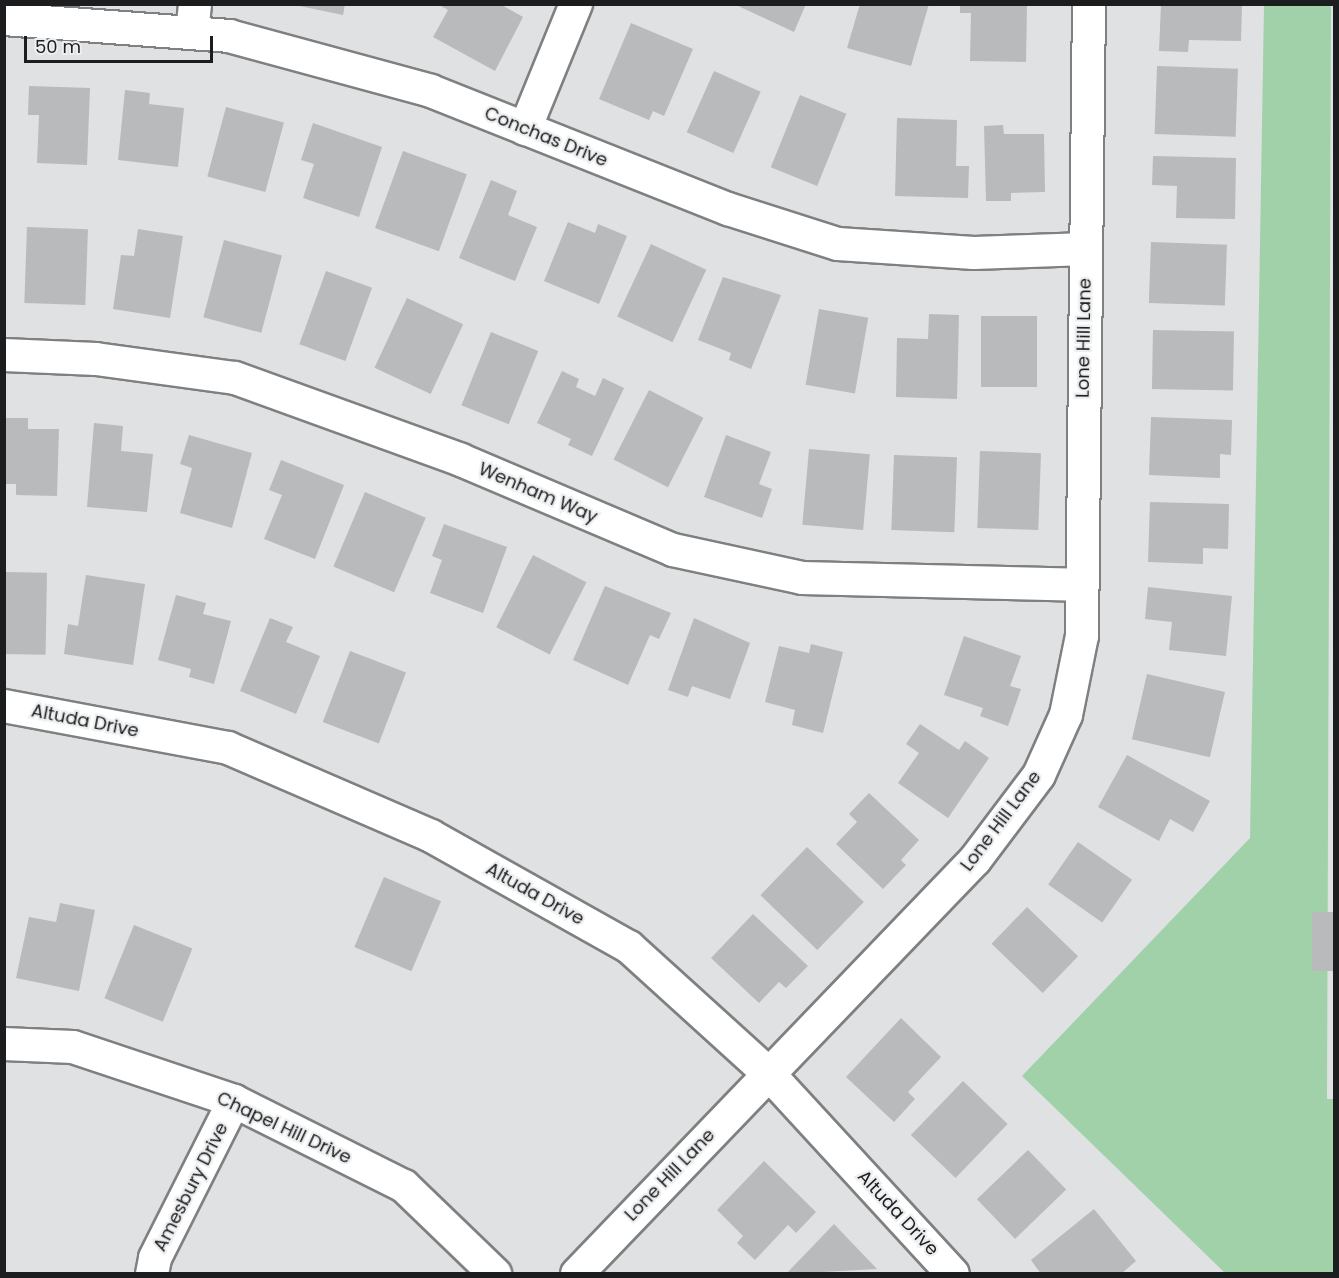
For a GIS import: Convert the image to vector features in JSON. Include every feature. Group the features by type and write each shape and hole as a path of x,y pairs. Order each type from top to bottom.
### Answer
{"street":[{"path":"525,129 576,4"},
{"name":"Lone Hill Lane","path":"577,1274 768,1072 975,860 1039,775 1068,704 1082,636 1079,585 1089,4"},
{"name":"Conchas Drive","path":"4,19 194,19 229,36 431,91 728,209 838,244 974,253 1086,249"},
{"name":"Wenham Way","path":"4,355 96,359 235,378 461,460 673,550 802,579 1079,585"},
{"name":"Altuda Drive","path":"4,706 228,748 431,836 629,947 768,1072 953,1274"},
{"name":"Chapel Hill Drive","path":"4,1044 73,1047 234,1101 404,1186 495,1274"},
{"name":"Amesbury Drive","path":"153,1274 155,1258 234,1101"}],"green space":[{"path":"1264,5 1331,5 1327,1099 1334,1099 1334,1273 1225,1273 1022,1076 1250,838"}],"building":[{"path":"290,4 345,4 343,15"},
{"path":"438,4 500,4 523,17 495,71 433,37 448,10"},
{"path":"734,4 806,4 794,32"},
{"path":"860,4 929,4 911,66 847,48"},
{"path":"960,4 1027,4 1026,62 970,61 971,13 960,13"},
{"path":"1161,5 1242,5 1241,41 1189,40 1188,52 1159,51"},
{"path":"631,23 693,49 664,116 653,111 649,120 599,99"},
{"path":"1157,66 1238,69 1236,137 1155,134"},
{"path":"714,71 761,92 733,153 687,132"},
{"path":"29,86 90,88 87,165 37,163 39,115 28,115"},
{"path":"125,90 150,93 149,104 184,108 178,167 118,160"},
{"path":"800,95 846,114 817,186 771,167"},
{"path":"226,107 284,123 265,192 207,177"},
{"path":"897,118 957,120 956,166 969,166 968,198 895,196"},
{"path":"313,123 382,147 359,217 303,198 314,164 301,160"},
{"path":"1003,125 1004,134 1044,134 1045,192 1011,193 1011,201 986,201 984,126"},
{"path":"403,151 467,174 439,251 375,228"},
{"path":"1153,156 1236,158 1235,219 1176,218 1177,186 1152,185"},
{"path":"491,180 517,191 508,215 537,227 515,281 459,258"},
{"path":"568,222 595,233 598,224 627,236 599,304 544,281"},
{"path":"27,227 88,229 85,305 24,303"},
{"path":"138,229 183,236 170,318 113,309 121,255 134,256"},
{"path":"224,240 282,256 261,333 203,317"},
{"path":"1151,242 1227,245 1225,306 1149,303"},
{"path":"651,244 706,270 672,342 617,317"},
{"path":"326,271 372,288 345,361 299,344"},
{"path":"723,277 781,295 751,369 729,360 731,353 698,340"},
{"path":"407,298 463,324 431,394 374,368"},
{"path":"819,309 868,318 855,394 806,385"},
{"path":"929,314 959,315 957,399 896,397 897,338 928,339"},
{"path":"981,316 1037,316 1037,387 981,387"},
{"path":"1153,330 1234,331 1233,390 1152,389"},
{"path":"491,332 538,351 509,424 461,405"},
{"path":"562,371 579,379 576,387 595,396 603,378 624,388 592,456 568,445 571,439 537,423"},
{"path":"649,390 703,418 668,487 614,459"},
{"path":"1151,417 1232,420 1231,455 1220,454 1220,478 1149,475"},
{"path":"4,418 28,418 28,429 59,429 57,496 16,495 16,484 4,484"},
{"path":"94,423 123,426 121,451 153,454 147,512 87,507"},
{"path":"189,435 252,453 232,528 180,513 192,468 180,464"},
{"path":"726,435 771,452 759,484 772,489 762,518 704,497"},
{"path":"809,449 870,454 863,530 802,525"},
{"path":"980,451 1041,453 1038,530 977,528"},
{"path":"894,455 957,457 954,532 891,530"},
{"path":"281,460 344,485 315,559 264,539 282,495 269,490"},
{"path":"365,492 426,518 394,592 333,567"},
{"path":"1150,502 1229,504 1228,549 1203,548 1203,564 1148,562"},
{"path":"444,524 507,547 483,613 430,593 442,560 432,556"},
{"path":"533,555 586,582 550,654 496,627"},
{"path":"4,572 47,573 46,655 4,654"},
{"path":"86,575 145,584 133,665 64,654 68,624 78,626"},
{"path":"605,586 671,613 659,639 650,635 628,685 573,660"},
{"path":"1148,587 1232,596 1226,656 1169,650 1172,622 1145,619"},
{"path":"176,595 206,603 203,614 231,621 214,684 189,677 191,669 158,660"},
{"path":"270,618 293,627 286,642 320,656 296,714 240,691"},
{"path":"694,618 750,643 730,699 692,686 688,697 668,690"},
{"path":"964,636 1021,656 1010,686 1021,689 1008,726 980,716 983,708 944,695"},
{"path":"811,644 843,652 823,733 792,725 795,710 765,702 779,646 809,653"},
{"path":"350,651 406,673 379,743 323,722"},
{"path":"1147,674 1225,692 1210,757 1132,739"},
{"path":"920,724 959,750 965,741 989,758 948,818 898,783 919,753 906,744"},
{"path":"1127,755 1210,801 1193,832 1170,819 1159,841 1098,807"},
{"path":"869,793 919,840 901,860 906,865 883,889 836,844 857,822 849,814"},
{"path":"1078,842 1132,880 1102,922 1048,885"},
{"path":"807,847 864,902 817,950 760,895"},
{"path":"384,877 441,901 411,971 354,947"},
{"path":"60,903 95,910 79,991 16,978 29,917 56,922"},
{"path":"1027,907 1078,956 1043,993 992,944"},
{"path":"1312,912 1334,912 1334,971 1312,971"},
{"path":"753,914 808,966 786,988 779,982 759,1003 711,958"},
{"path":"134,925 192,949 163,1022 104,998"},
{"path":"901,1018 941,1057 908,1092 915,1099 894,1122 846,1077"},
{"path":"963,1081 1008,1124 955,1178 911,1135"},
{"path":"1028,1150 1066,1190 1015,1239 977,1199"},
{"path":"764,1161 816,1212 796,1233 788,1225 755,1260 737,1243 743,1236 717,1210"},
{"path":"1094,1209 1136,1261 1121,1274 1041,1274 1031,1260"},
{"path":"834,1224 877,1269 786,1274"}]}
